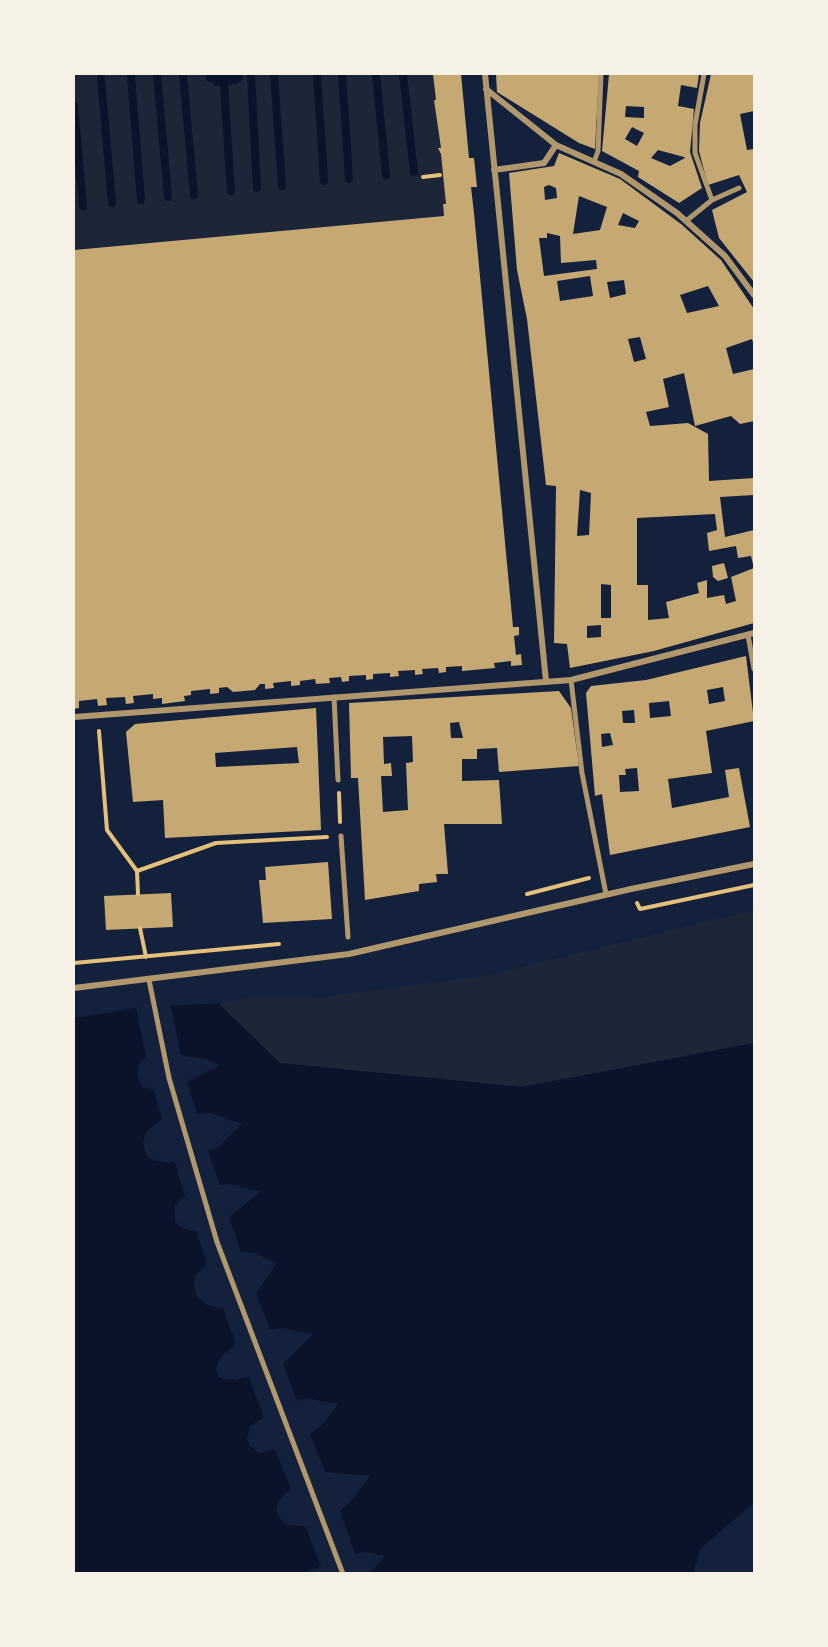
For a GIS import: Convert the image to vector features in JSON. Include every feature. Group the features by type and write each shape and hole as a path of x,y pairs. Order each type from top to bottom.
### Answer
{"street":[{"path":"485,74 546,681"},
{"path":"594,162 598,151 601,74"},
{"path":"704,74 695,125 695,153 712,200"},
{"path":"486,89 556,145 621,174 686,221 725,255 754,295"},
{"path":"494,170 544,164 556,145"},
{"path":"686,221 712,200 739,188"},
{"path":"74,717 571,680 751,634 754,669"},
{"path":"571,680 582,773 606,894"},
{"path":"334,697 338,780"},
{"path":"341,836 348,937"},
{"path":"74,988 359,952 606,894 754,864"},
{"path":"149,980 169,1078 217,1242 343,1574"}],"path":[{"path":"423,177 440,175"},
{"path":"98,716 107,830 137,871 138,894"},
{"path":"137,871 216,843 341,836 338,780"},
{"path":"140,928 149,980"}],"shaded area":[{"path":"74,74 433,74 436,100 434,100 441,148 438,148 441,154 446,204 443,204 444,216 74,250"},
{"path":"206,74 243,74 243,79 237,84 214,86 214,83 206,81"},
{"path":"754,910 754,1043 522,1087 280,1063 218,1003 250,998 313,998 485,976"},
{"path":"218,1003 280,1063 522,1087 754,1043 754,1503 701,1548 693,1573 370,1573 385,1556 365,1552 308,1571 309,1573 74,1574 74,1018 136,1008","holes":["181,1055 219,1066 186,1082 147,1089 137,1076 139,1065 146,1058","209,1113 242,1124 208,1151 168,1163 153,1160 146,1155 144,1137 156,1123","231,1184 260,1192 229,1217 191,1231 177,1224 174,1210 180,1200","241,1252 254,1253 276,1263 256,1293 216,1308 197,1297 194,1282 201,1269","284,1328 312,1335 283,1364 236,1380 219,1377 216,1369 218,1363 236,1344 270,1329","306,1398 337,1404 318,1429 262,1453 249,1445 250,1427","325,1472 369,1476 340,1511 297,1526 280,1519 279,1500"]}],"pier":[{"path":"170,1003 181,1055 204,1059 220,1065 187,1081 197,1114 209,1113 242,1124 219,1146 208,1151 220,1185 231,1184 260,1192 229,1217 241,1252 254,1253 277,1263 256,1293 270,1329 284,1328 313,1334 283,1364 296,1399 338,1404 325,1422 310,1434 325,1472 370,1476 340,1511 355,1554 365,1552 385,1556 370,1573 367,1573 380,1558 365,1555 309,1573 321,1566 305,1526 288,1525 280,1519 276,1510 279,1500 291,1489 275,1449 261,1453 256,1451 247,1440 250,1427 264,1418 249,1377 224,1380 217,1373 220,1358 236,1344 223,1308 207,1305 197,1297 194,1287 195,1276 207,1264 196,1231 182,1228 175,1221 175,1206 185,1197 175,1162 153,1160 146,1155 143,1143 146,1132 162,1119 154,1090 143,1087 137,1076 139,1065 146,1057 136,1008","holes":["181,1058 213,1066 185,1079 154,1087 142,1082 140,1072 147,1061","208,1116 237,1125 218,1143 174,1159 161,1160 149,1153 147,1138 158,1125","231,1187 254,1193 228,1214 195,1228 183,1226 178,1220 178,1208 183,1202","242,1255 253,1256 273,1264 255,1290 222,1305 201,1299 197,1287 200,1275 209,1267","284,1331 307,1336 282,1361 241,1376 221,1375 220,1364 228,1353 271,1332","306,1401 333,1406 316,1427 261,1449 251,1443 250,1435 258,1424 297,1402","325,1475 365,1478 348,1500 338,1508 304,1523 289,1522 282,1517 281,1502 293,1492"]}],"building":[{"path":"433,74 461,74 469,158 474,158 477,187 471,187 513,627 519,627 519,635 514,636 516,655 521,654 522,665 511,666 511,661 494,663 495,668 462,671 462,666 446,667 446,672 439,673 438,668 422,669 423,674 415,675 415,670 398,671 399,676 390,677 390,673 373,674 373,679 366,680 366,675 349,676 349,681 342,682 341,677 329,678 330,683 316,684 315,679 300,681 300,685 291,686 291,681 273,683 274,688 265,689 265,684 260,684 255,690 233,692 227,687 219,688 219,693 210,694 210,689 191,691 191,695 184,696 185,701 162,704 162,698 153,699 153,694 133,696 134,703 126,704 125,697 106,698 107,705 98,706 97,699 79,701 79,708 74,709 74,250 444,216 443,204 446,204 441,154 438,148 441,148 434,100 436,100"},
{"path":"496,74 599,74 595,149 579,143 497,92"},
{"path":"609,74 699,74 697,88 681,85 678,106 694,109 690,152 702,188 679,203 638,177 639,171 602,151","holes":["626,106 644,107 644,118 625,117","632,127 644,133 637,146 625,139","658,150 685,158 670,166 651,158"]},
{"path":"711,74 754,74 754,111 740,114 747,150 754,149 754,282 719,238 712,210 747,192 739,175 708,185 699,151 700,123"},
{"path":"559,153 620,179 681,224 721,260 754,309 754,345 752,339 726,348 733,374 754,369 754,421 740,424 731,416 695,426 684,373 663,379 669,407 646,412 650,426 688,423 708,434 709,481 754,478 754,495 720,497 725,537 754,530 754,568 754,623 654,651 570,668 567,644 554,643 556,486 546,485 527,319 517,270 509,173 554,166","holes":["549,185 556,188 557,198 545,200 544,187","579,196 607,207 600,230 573,234","623,213 639,221 635,228 618,225","547,233 560,236 561,263 596,260 597,269 544,276 539,238 547,238","590,276 593,296 560,301 557,281","624,280 626,294 610,298 607,282","708,286 719,306 687,313 680,295","640,337 646,359 634,362 628,339","580,490 591,493 589,535 577,536","715,514 717,530 707,533 709,551 736,546 738,558 751,556 754,568 731,577 736,601 726,604 724,595 707,598 707,580 697,583 699,593 666,602 669,618 648,620 648,585 637,585 637,518","601,584 611,585 611,618 601,618","601,625 601,637 587,638 587,626"]},
{"path":"724,563 728,578 718,581 713,577 712,566"},
{"path":"746,656 754,721 706,731 712,773 668,779 672,808 729,797 725,770 739,768 750,827 610,855 602,794 595,796 586,693 591,686 646,680","holes":["723,687 725,701 709,704 707,690","669,701 671,716 650,718 649,703","634,710 635,723 623,723 622,711","610,733 613,745 602,747 601,734","637,768 639,791 620,792 619,775 626,775 625,769"]},
{"path":"559,691 571,708 579,766 499,772 497,748 477,749 477,759 462,759 462,781 499,780 502,824 444,824 448,874 436,874 437,882 419,884 419,891 365,900 358,778 351,778 349,703","holes":["459,722 463,738 451,738 450,723","412,736 413,762 406,763 408,810 383,812 381,776 392,776 391,763 384,764 383,737"]},
{"path":"316,708 321,830 165,838 163,800 133,802 126,732 135,724","holes":["297,747 299,763 216,767 215,753"]},
{"path":"328,862 332,919 263,923 259,880 266,880 265,867"},
{"path":"171,893 173,927 106,930 104,896"}],"waterway":[{"path":"157,74 168,197"},
{"path":"183,74 194,195"},
{"path":"251,74 257,188"},
{"path":"274,74 282,186"},
{"path":"317,74 324,181"},
{"path":"342,74 349,179"},
{"path":"376,74 386,175"},
{"path":"403,74 414,172"},
{"path":"131,76 141,200"},
{"path":"101,79 112,203"},
{"path":"224,87 231,191"},
{"path":"74,106 83,206"}]}
